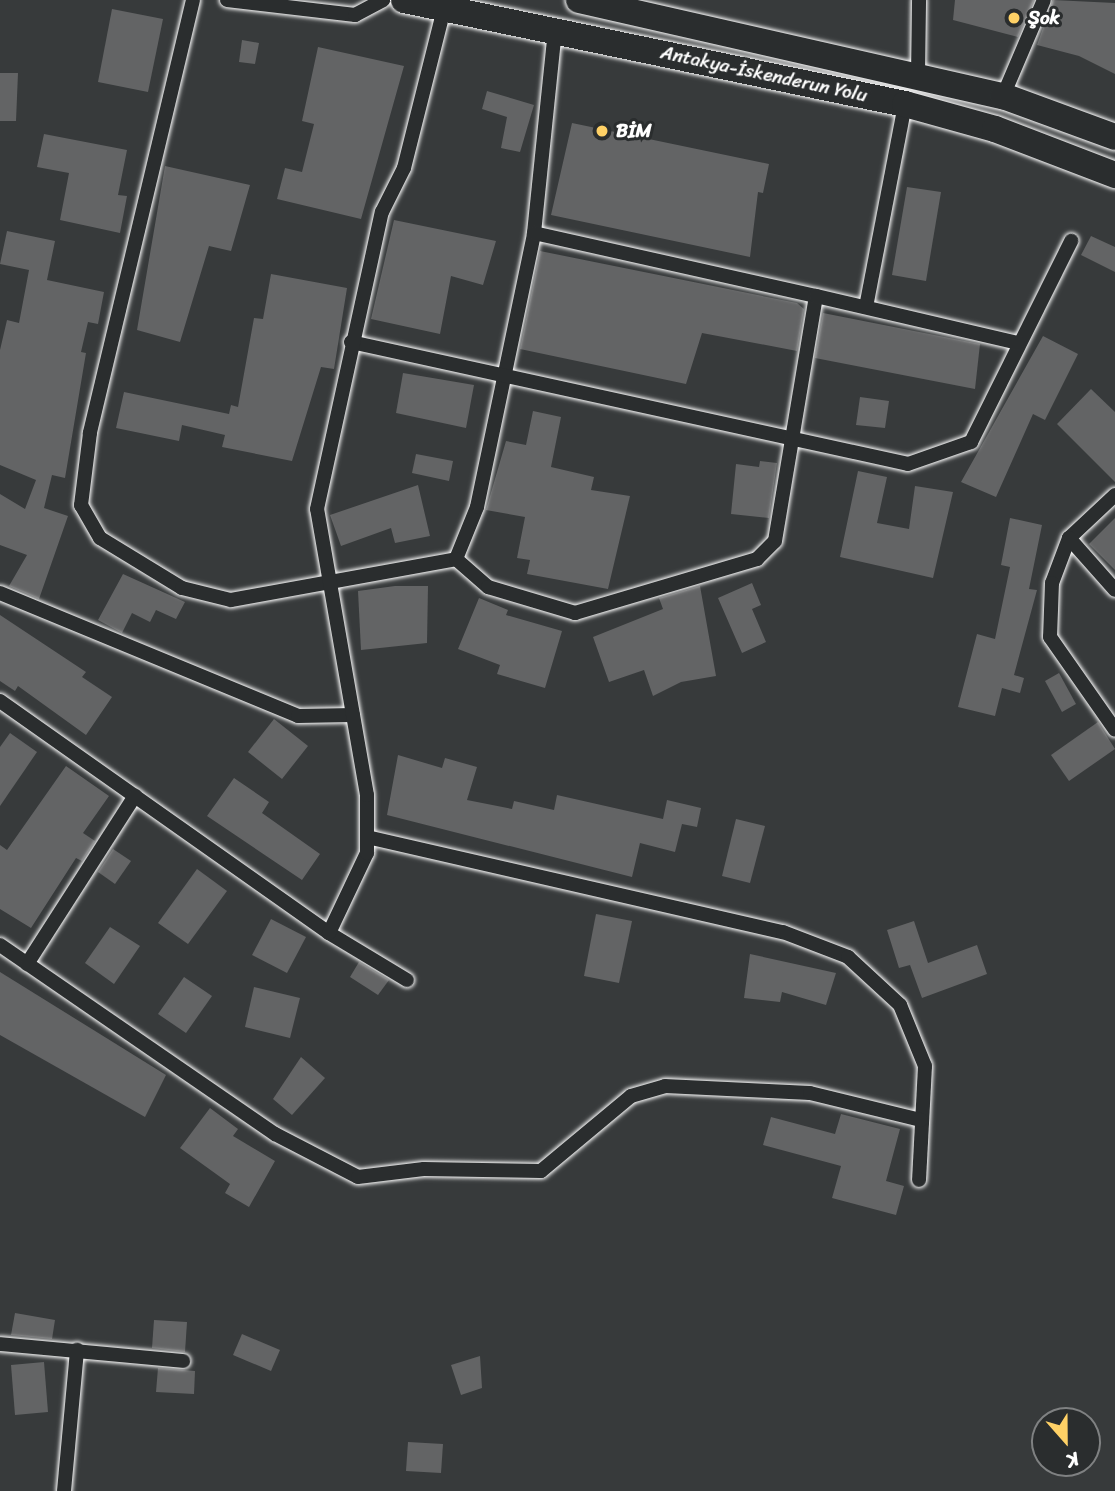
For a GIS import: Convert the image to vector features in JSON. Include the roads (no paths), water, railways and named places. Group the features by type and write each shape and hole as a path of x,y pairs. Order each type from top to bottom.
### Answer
{"highway":[{"name":"Antakya-İskenderun Yolu","path":"404,0 905,104 995,129 1115,176"},
{"name":"Antakya-İskenderun Yolu","path":"579,0 1003,96 1115,137"}],"street":[{"path":"193,0 90,433 81,505 100,538 182,588 231,600 331,584 456,559"},
{"path":"227,0 355,15 383,0"},
{"path":"918,75 919,0"},
{"path":"1003,96 1044,0"},
{"path":"329,933 368,853 354,715 317,509 351,342 382,212 404,168 444,9"},
{"path":"456,559 477,507 534,233 555,30"},
{"path":"866,307 905,104"},
{"path":"534,233 1018,343"},
{"path":"351,342 908,464 955,451 971,442 1070,241"},
{"path":"456,559 488,587 575,613 742,566 775,541 795,439 816,296"},
{"path":"1115,495 1069,538 1052,583 1050,637 1115,730"},
{"path":"1069,538 1115,590"},
{"path":"0,593 298,716 354,715"},
{"path":"0,701 329,933 407,980"},
{"path":"27,964 135,796"},
{"path":"367,837 783,932 848,957 900,1005 925,1066 920,1120 919,1180"},
{"path":"0,945 275,1134 358,1177 424,1169 541,1171 631,1096 665,1086 810,1093 920,1120"},
{"path":"0,1343 183,1361"},
{"path":"64,1491 78,1350"}],"place":[{"name":"Şok","path":"1014,18"},
{"name":"BİM","path":"602,131"}]}
